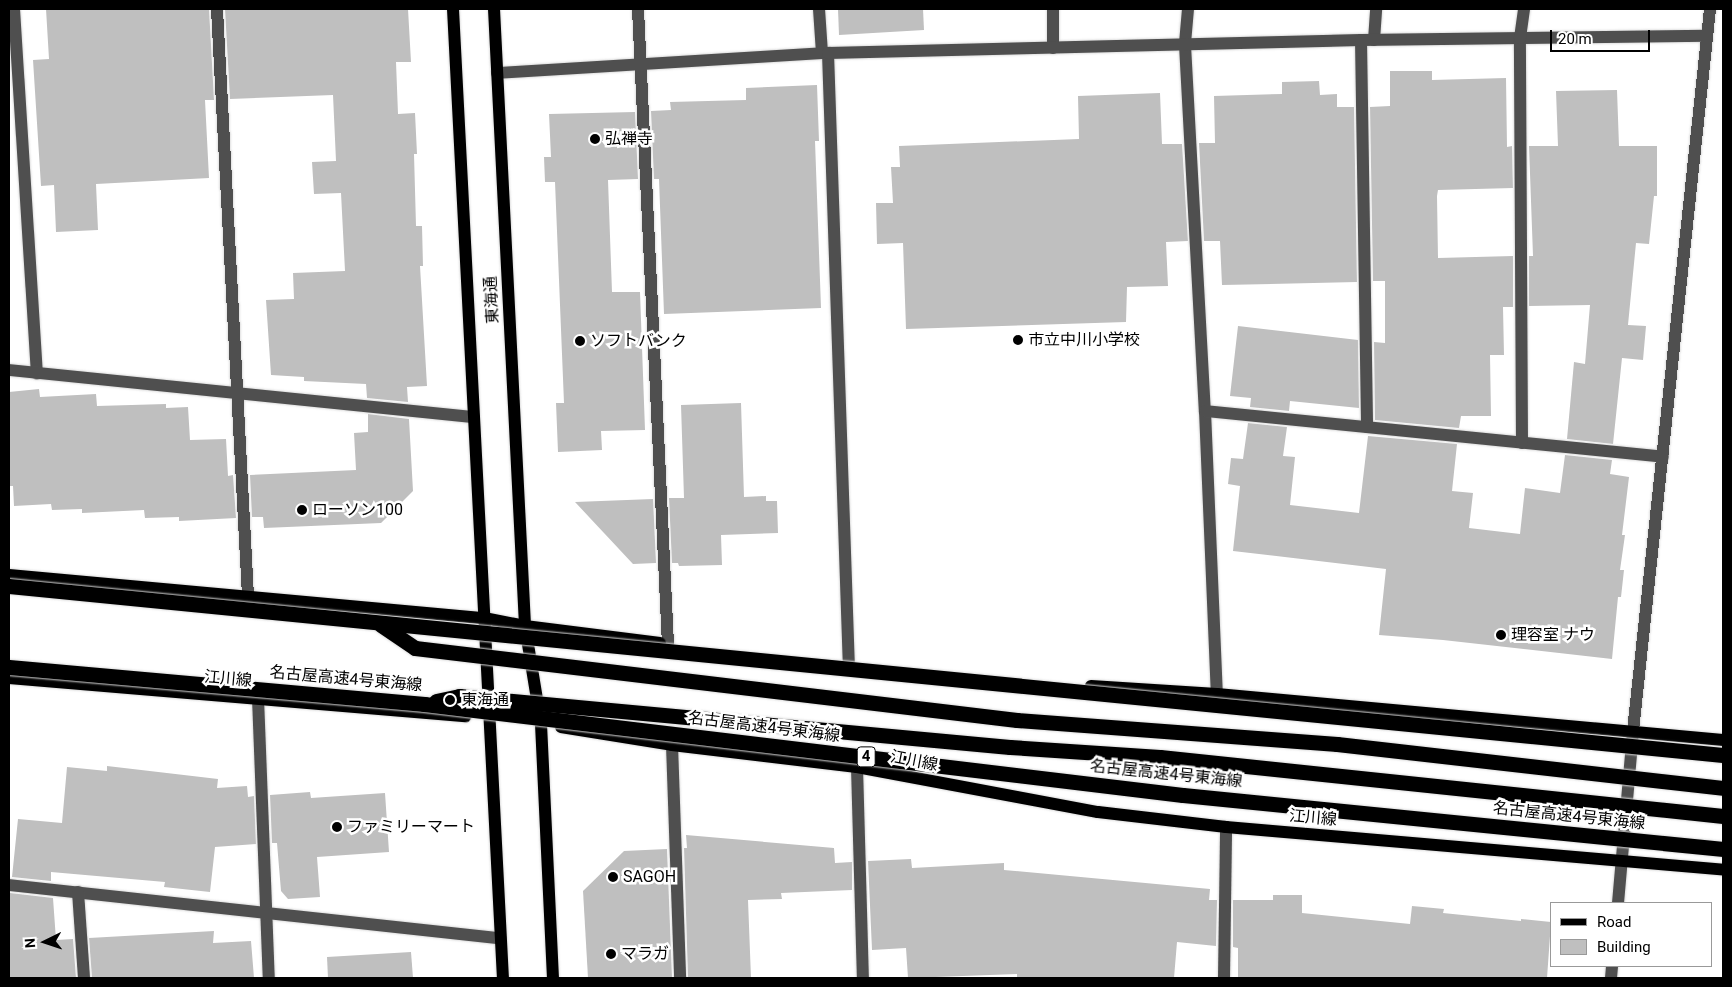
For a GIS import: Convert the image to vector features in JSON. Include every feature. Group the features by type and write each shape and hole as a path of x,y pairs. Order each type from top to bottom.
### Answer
{"highway":[{"path":"9,586 1723,755"},
{"path":"380,624 415,648 1017,720 1337,744 1723,788"},
{"name":"名古屋高速4号東海線","path":"9,667 424,704 1183,794 1723,849"},
{"path":"424,704 459,696 1010,747 1160,757 1723,816"}],"main road":[{"name":"東海通","path":"453,9 503,978"},
{"name":"東海通","path":"494,9 525,626 541,724 553,978"},
{"path":"9,575 484,618 525,626 849,669 1217,694 1723,740"},
{"name":"江川線","path":"9,678 489,718 541,724 672,745 857,767 1098,812 1226,827 1723,870"}],"street":[{"path":"14,9 37,373"},
{"path":"217,9 239,393 248,597"},
{"path":"638,9 668,644"},
{"path":"820,9 825,53 849,669"},
{"path":"1053,9 1053,48"},
{"path":"1188,9 1185,45 1205,412 1217,694"},
{"path":"1367,428 1367,40 1376,9"},
{"path":"1522,443 1520,38 1524,9"},
{"path":"1618,902 1633,731 1710,9"},
{"path":"497,73 825,53 1367,40 1707,36"},
{"path":"9,370 474,416"},
{"path":"1205,412 1663,457"},
{"path":"258,698 270,978"},
{"path":"672,745 680,978"},
{"path":"857,767 863,978"},
{"path":"1224,978 1226,827"},
{"path":"9,884 500,938"},
{"path":"78,892 84,978"}],"building":[{"path":"46,9 209,9 214,100 205,100 209,178 96,184 98,230 56,232 54,185 41,186 33,60 49,59"},
{"path":"225,9 408,9 411,62 396,62 398,114 415,113 417,154 414,154 416,226 422,226 423,266 420,266 427,386 407,387 408,402 367,398 366,384 304,381 304,377 271,375 266,300 294,299 293,273 345,271 341,193 314,194 312,162 336,161 333,95 230,99"},
{"path":"838,9 923,9 924,30 839,35"},
{"path":"1390,71 1432,71 1432,80 1506,78 1507,147 1512,146 1513,188 1438,190 1437,196 1438,258 1513,256 1513,307 1503,307 1504,355 1490,355 1491,416 1461,416 1459,428 1375,420 1374,342 1385,343 1385,281 1373,281 1370,107 1390,106"},
{"path":"1319,81 1320,95 1337,94 1337,107 1354,107 1357,282 1222,285 1220,241 1204,241 1199,143 1215,143 1214,96 1282,94 1282,82"},
{"path":"817,85 819,141 815,141 821,308 664,314 659,179 654,179 651,111 671,110 670,102 746,100 746,88"},
{"path":"1617,90 1619,146 1657,146 1657,196 1654,196 1649,244 1636,243 1628,325 1646,326 1643,360 1622,358 1613,444 1567,439 1574,362 1585,364 1590,305 1529,306 1529,256 1533,256 1529,146 1558,146 1556,91"},
{"path":"1160,93 1162,144 1182,144 1188,241 1166,242 1168,286 1127,287 1126,322 906,329 903,243 877,244 876,203 893,203 891,167 900,167 899,146 1079,139 1078,96"},
{"path":"635,112 638,179 608,180 612,292 640,292 645,430 601,431 602,450 558,452 556,403 564,403 555,182 545,182 544,157 551,157 549,114"},
{"path":"1238,326 1358,340 1359,408 1290,401 1289,411 1250,407 1251,398 1230,396"},
{"path":"39,389 40,397 96,394 97,406 166,404 166,408 188,407 190,440 226,439 228,476 233,475 236,518 179,521 179,517 145,518 144,510 82,513 82,509 52,510 51,504 14,506 13,486 9,486 9,392"},
{"path":"741,403 744,497 766,496 766,501 777,501 778,533 721,535 722,565 679,566 678,563 672,563 669,498 684,498 681,405"},
{"path":"368,414 409,419 413,491 381,523 264,528 263,517 252,517 250,475 356,470 354,433 368,432"},
{"path":"1248,423 1287,427 1283,456 1295,457 1290,505 1359,513 1368,436 1457,444 1452,491 1473,493 1469,528 1520,534 1525,488 1560,493 1565,455 1612,460 1610,474 1629,477 1622,535 1625,535 1620,570 1624,570 1621,597 1618,597 1612,659 1443,640 1379,635 1386,569 1233,551 1240,486 1228,484 1231,458 1243,459"},
{"path":"653,499 656,563 633,564 575,502"},
{"path":"107,766 218,779 217,788 247,786 248,797 254,796 256,844 215,847 210,892 164,887 165,882 51,872 51,881 12,877 18,819 62,823 67,767 107,771"},
{"path":"310,792 311,798 385,793 389,852 317,857 320,897 288,899 281,891 277,843 272,843 270,795"},
{"path":"686,835 834,848 835,863 852,862 852,890 781,893 782,899 748,900 751,978 688,978 684,848 687,848"},
{"path":"667,849 672,978 588,978 583,891 624,851"},
{"path":"911,859 912,868 1004,863 1004,870 1210,889 1209,900 1217,900 1216,946 1177,942 1174,978 1017,978 1017,974 908,978 906,948 872,950 868,861"},
{"path":"10,893 53,898 56,940 73,939 76,978 9,978"},
{"path":"1273,895 1302,895 1302,913 1410,924 1412,906 1444,909 1443,913 1521,921 1521,919 1550,922 1547,978 1238,978 1238,948 1233,947 1233,900 1273,900"},
{"path":"214,931 213,943 251,941 254,978 92,978 89,938"},
{"path":"411,952 413,978 328,978 327,957"}],"place":[{"name":"弘禅寺","path":"595,139"},
{"name":"市立中川小学校","path":"1018,340"},
{"name":"ソフトバンク","path":"580,341"},
{"name":"ローソン100","path":"302,510"},
{"name":"理容室 ナウ","path":"1501,635"},
{"name":"東海通","path":"450,700"},
{"name":"ファミリーマート","path":"337,827"},
{"name":"SAGOH","path":"613,877"},
{"name":"マラガ","path":"611,954"}]}
